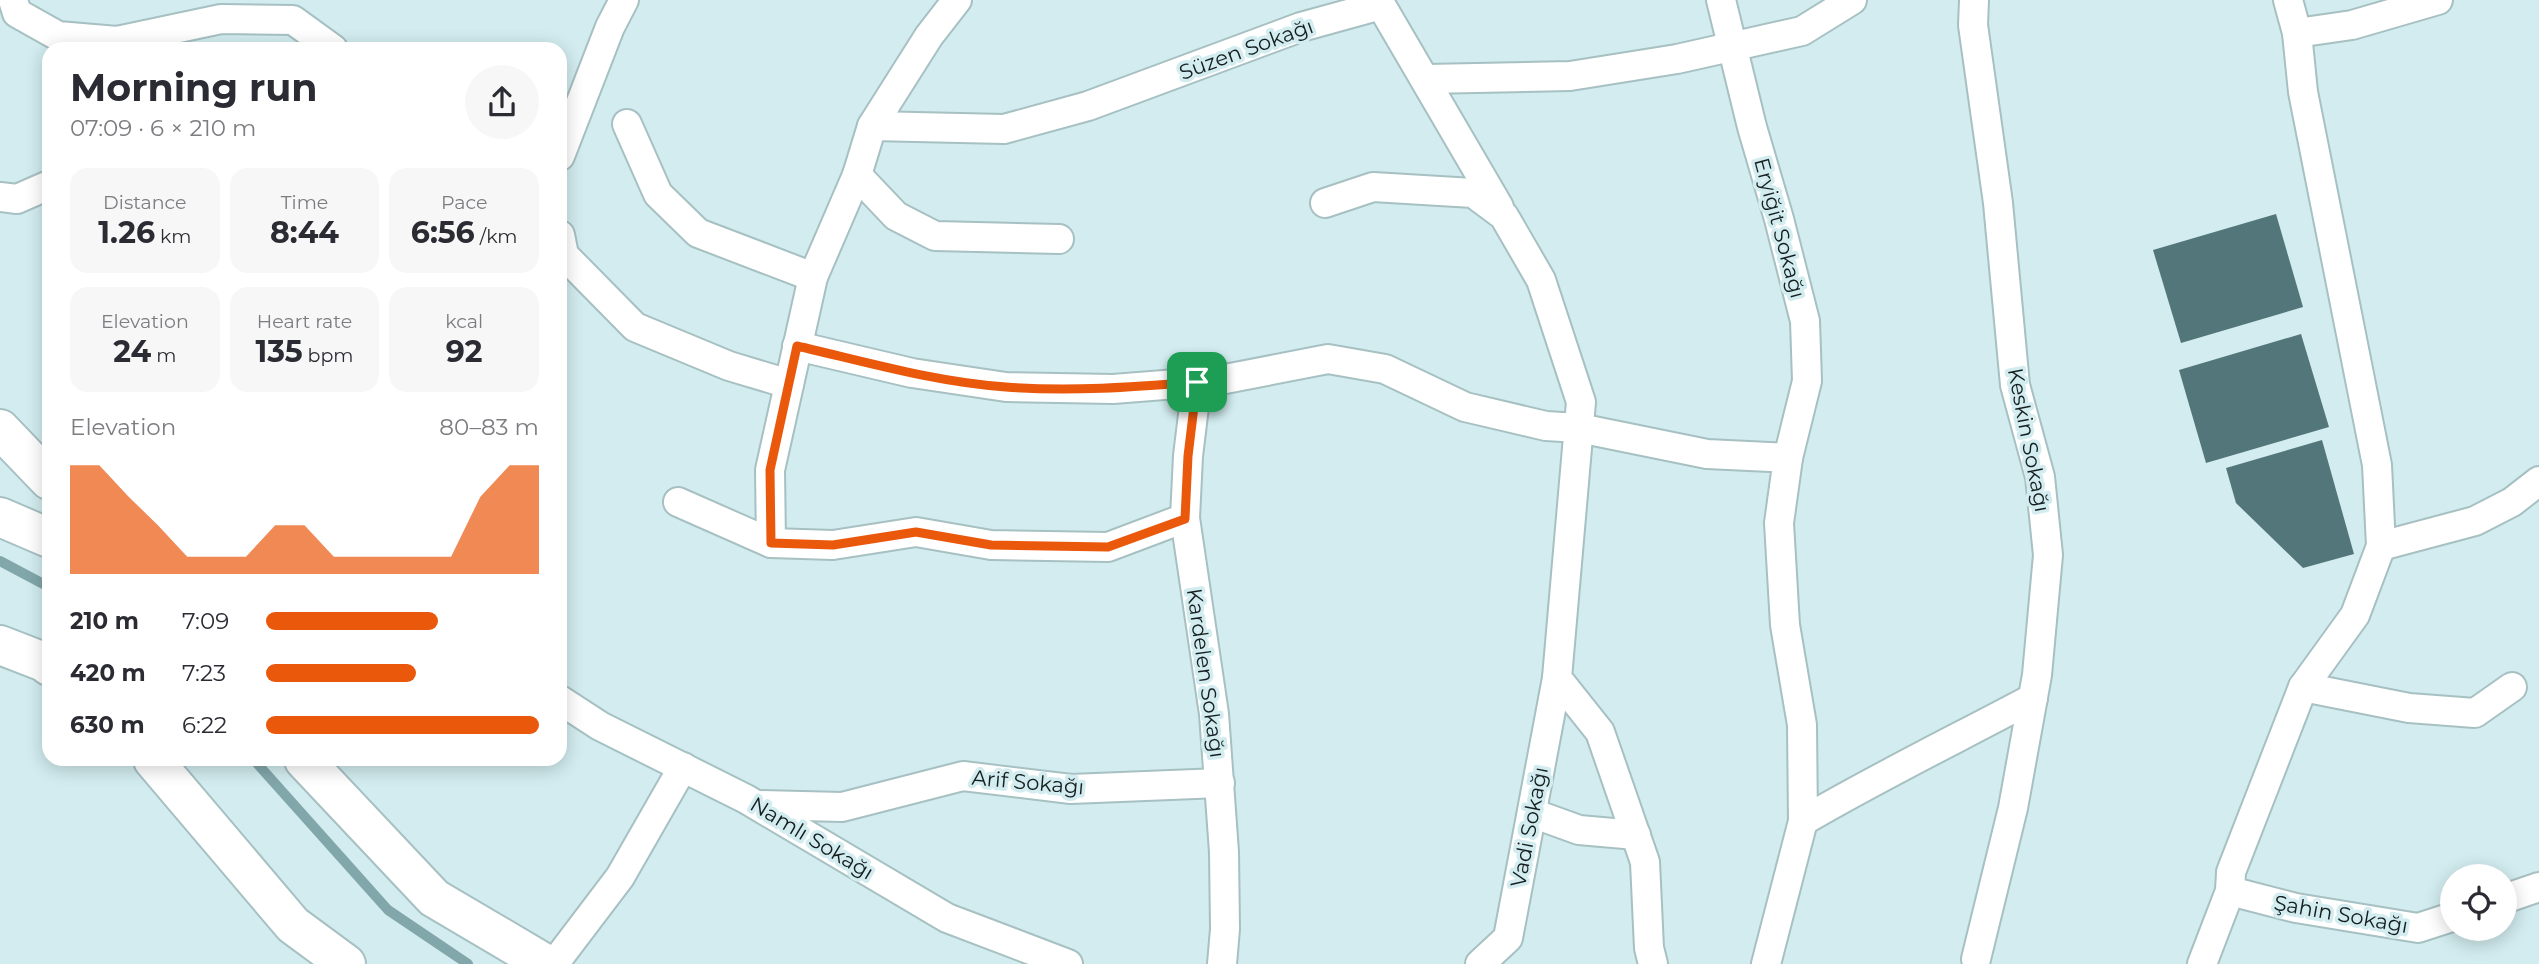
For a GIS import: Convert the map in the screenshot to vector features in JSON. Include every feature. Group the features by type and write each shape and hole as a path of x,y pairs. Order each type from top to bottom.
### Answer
{"main road":[{"path":"0,429 42,473"},
{"path":"0,517 42,535"},
{"path":"0,645 42,661"},
{"path":"158,766 293,925 346,964"},
{"path":"310,766 434,898 546,964"}],"street":[{"path":"13,0 17,13 58,36 117,41 221,19 293,20 323,42"},
{"path":"567,138 610,27 624,0"},
{"path":"771,543 770,470 813,277 858,175 873,126 929,36 957,0"},
{"name":"Eryiğit Sokağı","path":"1721,0 1752,127 1780,219 1805,321 1807,381 1788,458 1779,523 1785,625 1802,725 1803,821 1766,964"},
{"path":"1426,79 1570,76 1733,48 1802,31 1852,0"},
{"name":"Keskin Sokağı","path":"1974,0 1973,25 1998,203 2015,385 2040,478 2046,542 2046,568 2033,698 2013,808 1976,959"},
{"path":"2202,964 2230,891 2231,872 2303,687 2355,615 2381,546 2377,465 2306,105 2297,33 2288,0"},
{"path":"2297,33 2352,25 2438,0"},
{"name":"Süzen Sokağı","path":"873,126 1004,130 1088,106 1301,27 1381,5 1541,280 1581,402 1579,428"},
{"path":"628,124 658,194 698,233 813,277"},
{"path":"858,175 896,216 935,236 1059,240"},
{"path":"1325,203 1373,187 1411,188 1473,193 1504,216"},
{"path":"0,197 17,199 42,189"},
{"path":"567,258 635,327 729,366 789,384"},
{"path":"797,346 912,373 1006,387 1113,389 1197,382 1328,359 1385,369 1465,407 1546,426 1579,428 1707,454 1788,458"},
{"name":"Kardelen Sokağı","path":"1197,382 1188,456 1185,519 1214,714 1220,783 1225,929 1222,964"},
{"name":"Vadi Sokağı","path":"1480,964 1508,938 1557,678 1579,428"},
{"path":"2381,546 2475,520 2512,502 2539,481"},
{"path":"678,502 771,543 833,545 916,532 991,545 1108,547 1185,519"},
{"path":"1557,678 1600,732 1636,835 1645,862 1648,948 1653,964"},
{"path":"2303,687 2409,708 2475,713 2512,687"},
{"path":"1803,821 2033,698"},
{"name":"Namlı Sokağı","path":"567,705 600,726 757,805 947,918 1068,964"},
{"path":"554,964 621,877 683,767"},
{"name":"Arif Sokağı","path":"757,805 842,807 963,776 1071,789 1220,783"},
{"path":"1532,813 1579,830 1636,835"},
{"path":"2517,895 2539,887"},
{"name":"Şahin Sokağı","path":"2230,891 2296,908 2418,928 2440,921"}],"building":[{"path":"2276,214 2303,307 2181,343 2153,250"},
{"path":"2301,334 2329,427 2206,463 2179,370"},
{"path":"2322,440 2354,554 2303,568 2236,503 2226,468"}],"waterway":[{"path":"0,561 42,583"},
{"path":"259,766 388,910 468,964"}],"route":[{"path":"797,346 912,373 1006,387 1113,389 1197,382 1188,456 1185,519 1108,547 991,545 916,532 833,545 771,543 770,470 797,346"}]}
